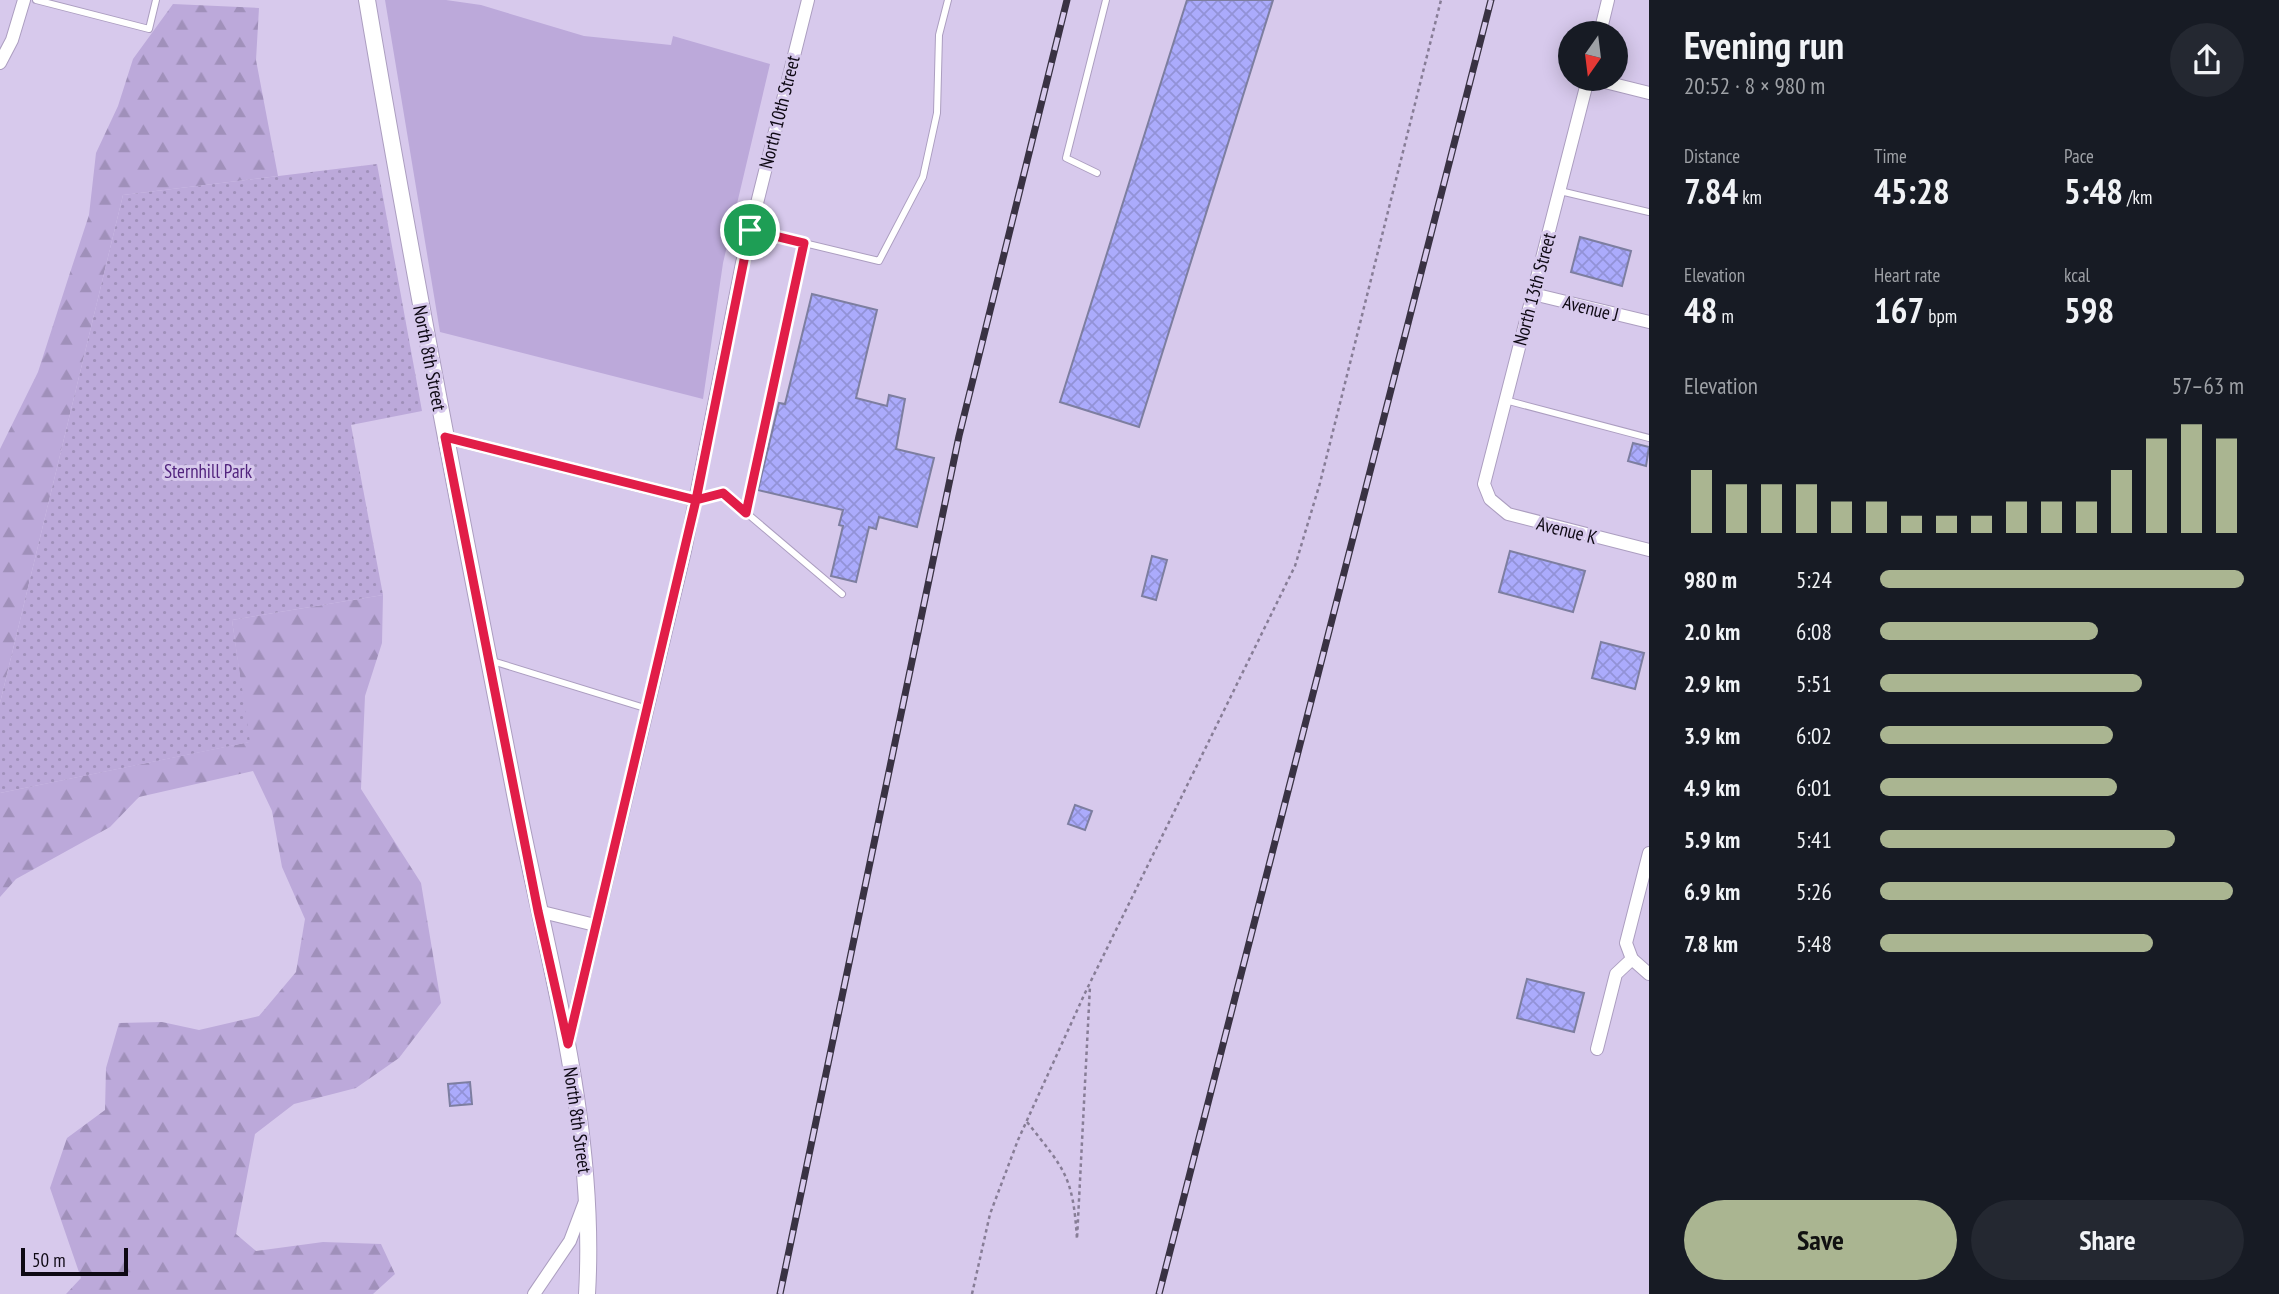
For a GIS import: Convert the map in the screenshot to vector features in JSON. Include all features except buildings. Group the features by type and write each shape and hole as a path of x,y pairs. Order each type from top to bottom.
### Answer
{"street":[{"path":"0,63 12,40 24,0"},
{"name":"North 8th Street","path":"367,0 445,437 538,911 568,1044 587,1193 587,1294"},
{"name":"North 10th Street","path":"568,1044 696,500 750,230 808,0"},
{"path":"1603,21 1608,0"},
{"path":"1628,88 1649,93"},
{"name":"North 13th Street","path":"1490,499 1484,484 1486,472 1588,91"},
{"name":"Avenue J","path":"1533,294 1649,322"},
{"path":"445,437 696,500"},
{"name":"Avenue K","path":"1490,499 1508,514 1529,521 1649,550"},
{"path":"1648,858 1627,934 1632,959 1649,974"},
{"path":"538,911 596,925"},
{"path":"1597,1049 1616,974 1632,959"},
{"path":"534,1294 570,1241 587,1193"}],"lane":[{"path":"36,0 149,29 156,0"},
{"path":"750,230 879,261 923,177 937,113 939,35 948,0"},
{"path":"1097,173 1066,158 1106,0"},
{"path":"1560,191 1649,212"},
{"path":"746,513 804,243"},
{"path":"1505,400 1649,438"},
{"path":"696,500 723,493 842,594"},
{"path":"489,660 648,709"}],"path":[{"path":"972,1294 990,1214 1027,1122 1090,982 1295,566 1320,483 1441,0"},
{"path":"1027,1122 1069,1179 1074,1199 1077,1239 1090,982"}],"green space":[{"path":"385,0 446,0 481,5 584,36 671,45 673,36 770,64 723,263 703,399 440,332"},
{"path":"173,4 259,8 256,60 278,176 123,195 0,703 0,449 38,372 89,215 96,153 118,106 133,59"},
{"name":"Sternhill Park","path":"377,164 422,411 351,425 383,595 232,620 250,742 0,793 0,703 123,195"},
{"path":"383,595 382,643 365,696 361,789 421,883 441,1003 399,1058 356,1088 294,1104 255,1134 236,1234 256,1251 323,1242 381,1244 395,1274 373,1294 66,1294 81,1278 50,1188 67,1138 105,1110 106,1068 119,1023 162,1022 199,1030 259,1016 296,972 305,919 282,867 272,811 253,771 139,797 110,827 16,879 0,897 0,793 249,742 232,620"}],"railway":[{"path":"780,1294 959,436 1067,0"},
{"path":"1159,1294 1491,0"}],"route":[{"path":"750,230 741,263 696,500 445,437 538,911 568,1044 696,500 723,493 746,513 804,243 750,230"}]}
